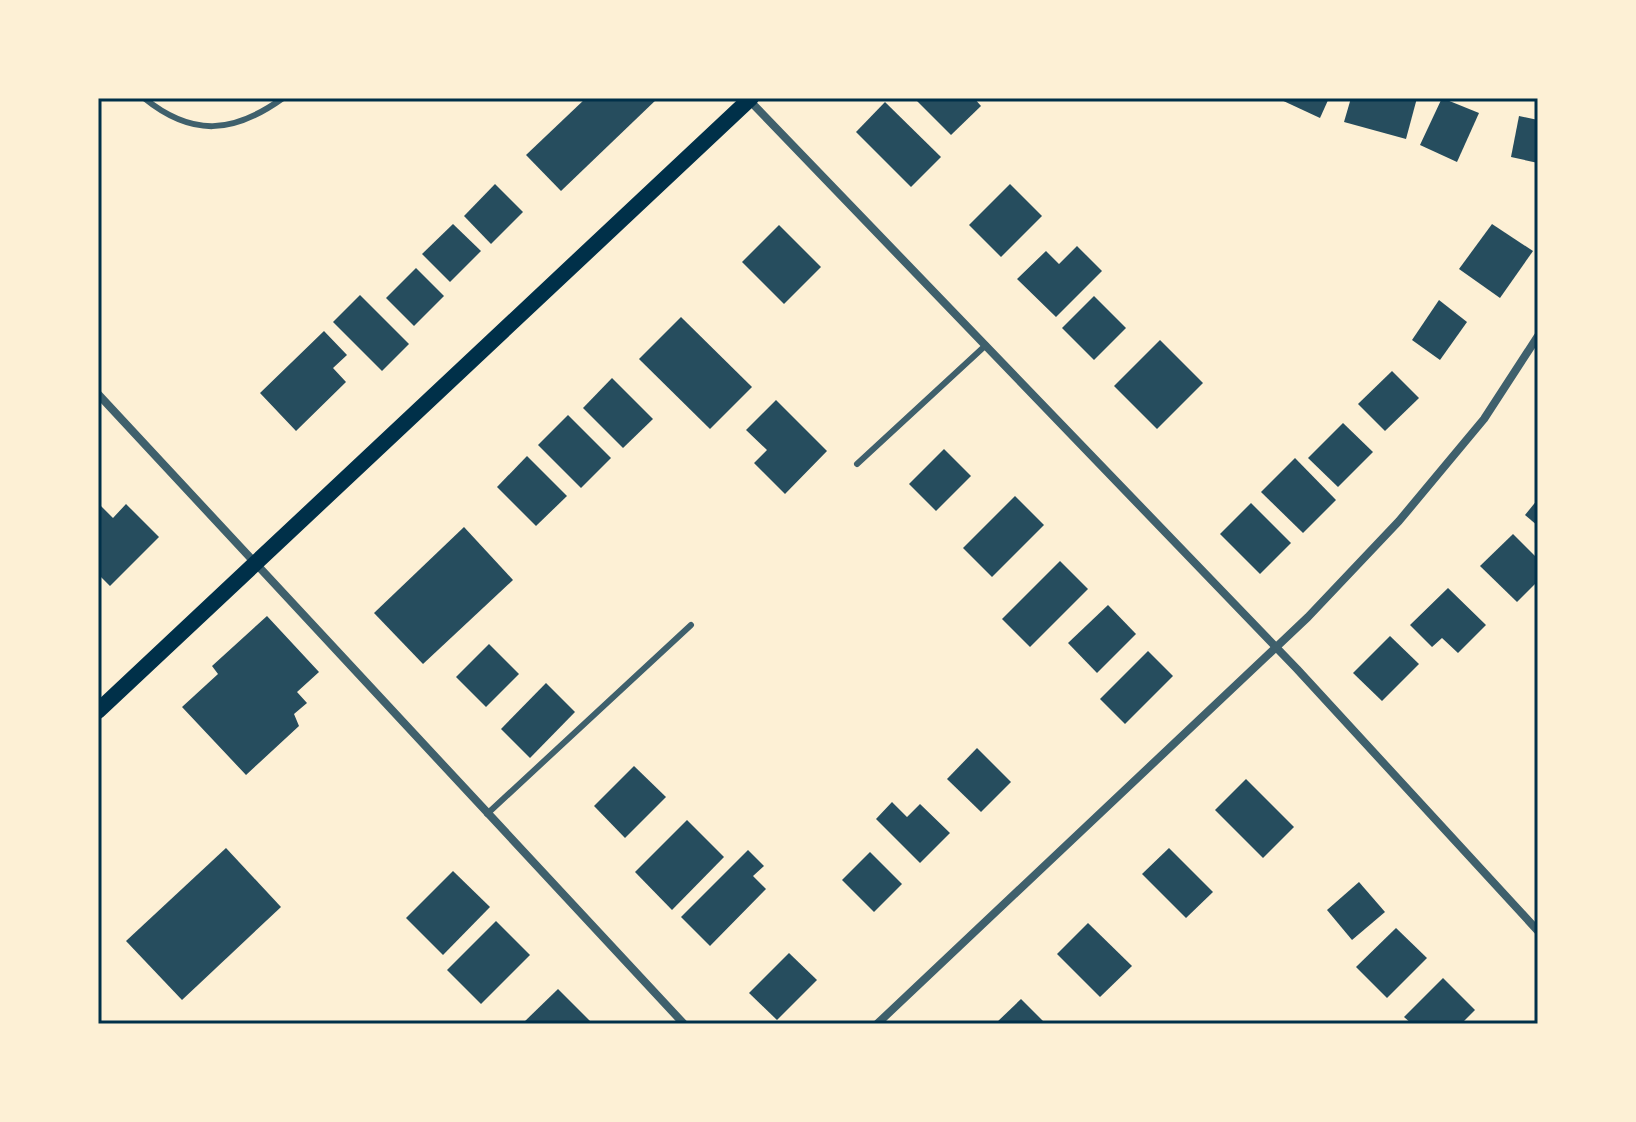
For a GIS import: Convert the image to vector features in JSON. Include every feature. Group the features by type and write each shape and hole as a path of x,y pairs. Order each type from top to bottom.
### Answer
{"main road":[{"path":"98,711 750,99"}],"street":[{"path":"750,99 1277,648 1538,931"},
{"path":"877,1024 1277,648 1399,521 1484,419 1538,336"},
{"path":"98,394 684,1024"}],"lane":[{"path":"144,98 162,113 191,127 230,124 283,98"},
{"path":"857,464 986,345"},
{"path":"487,814 691,625"}],"building":[{"path":"586,98 658,98 561,191 526,155"},
{"path":"914,98 974,98 981,106 951,135"},
{"path":"1277,98 1329,98 1320,118"},
{"path":"1351,98 1417,98 1406,139 1344,122"},
{"path":"1442,98 1479,113 1457,162 1420,145"},
{"path":"885,102 941,157 911,187 856,132"},
{"path":"1519,116 1538,120 1538,163 1511,157"},
{"path":"495,184 523,212 491,244 464,216"},
{"path":"1010,184 1042,216 1001,257 969,225"},
{"path":"453,224 481,251 450,282 422,254"},
{"path":"1492,224 1533,251 1500,298 1459,269"},
{"path":"779,225 821,267 784,304 742,262"},
{"path":"1077,246 1102,271 1056,317 1017,279 1046,251 1059,264"},
{"path":"416,268 444,296 414,326 386,298"},
{"path":"360,295 409,344 382,371 333,322"},
{"path":"1094,296 1126,328 1094,360 1062,328"},
{"path":"1439,300 1467,322 1440,360 1412,340"},
{"path":"681,317 752,387 710,429 639,359"},
{"path":"324,331 347,355 333,368 346,382 296,431 260,393"},
{"path":"1160,340 1203,383 1157,429 1114,386"},
{"path":"1392,371 1419,398 1385,431 1358,404"},
{"path":"612,378 653,419 623,448 583,408"},
{"path":"776,400 827,451 785,494 754,463 767,450 746,430"},
{"path":"568,415 611,458 581,488 538,445"},
{"path":"1343,423 1373,452 1338,487 1308,458"},
{"path":"944,449 971,476 936,511 909,484"},
{"path":"527,456 567,496 536,526 497,487"},
{"path":"1295,458 1336,500 1303,533 1261,492"},
{"path":"1015,496 1044,525 992,577 963,548"},
{"path":"1538,499 1538,526 1525,515"},
{"path":"98,503 113,518 126,504 159,537 110,586 98,574"},
{"path":"1251,503 1291,543 1260,574 1220,534"},
{"path":"464,527 513,580 423,664 374,613"},
{"path":"1513,534 1538,559 1538,581 1517,602 1480,566"},
{"path":"1060,561 1088,589 1030,647 1002,619"},
{"path":"1448,588 1486,625 1458,653 1442,638 1432,647 1410,625"},
{"path":"1108,605 1136,634 1097,673 1068,643"},
{"path":"267,616 319,672 297,692 307,703 294,714 299,726 246,775 182,707 218,674 212,666"},
{"path":"1390,636 1419,664 1382,701 1353,673"},
{"path":"489,644 519,674 486,707 456,677"},
{"path":"1148,651 1173,676 1125,724 1100,699"},
{"path":"546,683 575,712 530,758 501,729"},
{"path":"977,748 1011,782 981,812 947,779"},
{"path":"634,766 666,797 625,838 594,806"},
{"path":"1246,779 1294,827 1263,858 1215,810"},
{"path":"892,802 907,817 920,804 950,833 920,863 876,819"},
{"path":"687,820 724,857 672,910 635,872"},
{"path":"226,848 281,907 182,1000 126,941"},
{"path":"1169,848 1213,892 1186,918 1142,874"},
{"path":"748,850 764,866 753,876 766,889 710,946 681,917"},
{"path":"870,852 902,884 874,912 842,880"},
{"path":"453,871 490,907 443,955 406,918"},
{"path":"1359,882 1385,912 1352,940 1327,910"},
{"path":"496,921 530,955 481,1004 447,970"},
{"path":"1088,923 1132,966 1100,997 1057,954"},
{"path":"1396,928 1427,958 1387,998 1356,967"},
{"path":"789,953 817,980 777,1020 749,993"},
{"path":"1443,978 1475,1010 1461,1024 1412,1024 1404,1017"},
{"path":"558,989 590,1021 522,1024"},
{"path":"1021,999 1046,1024 995,1024"}]}
